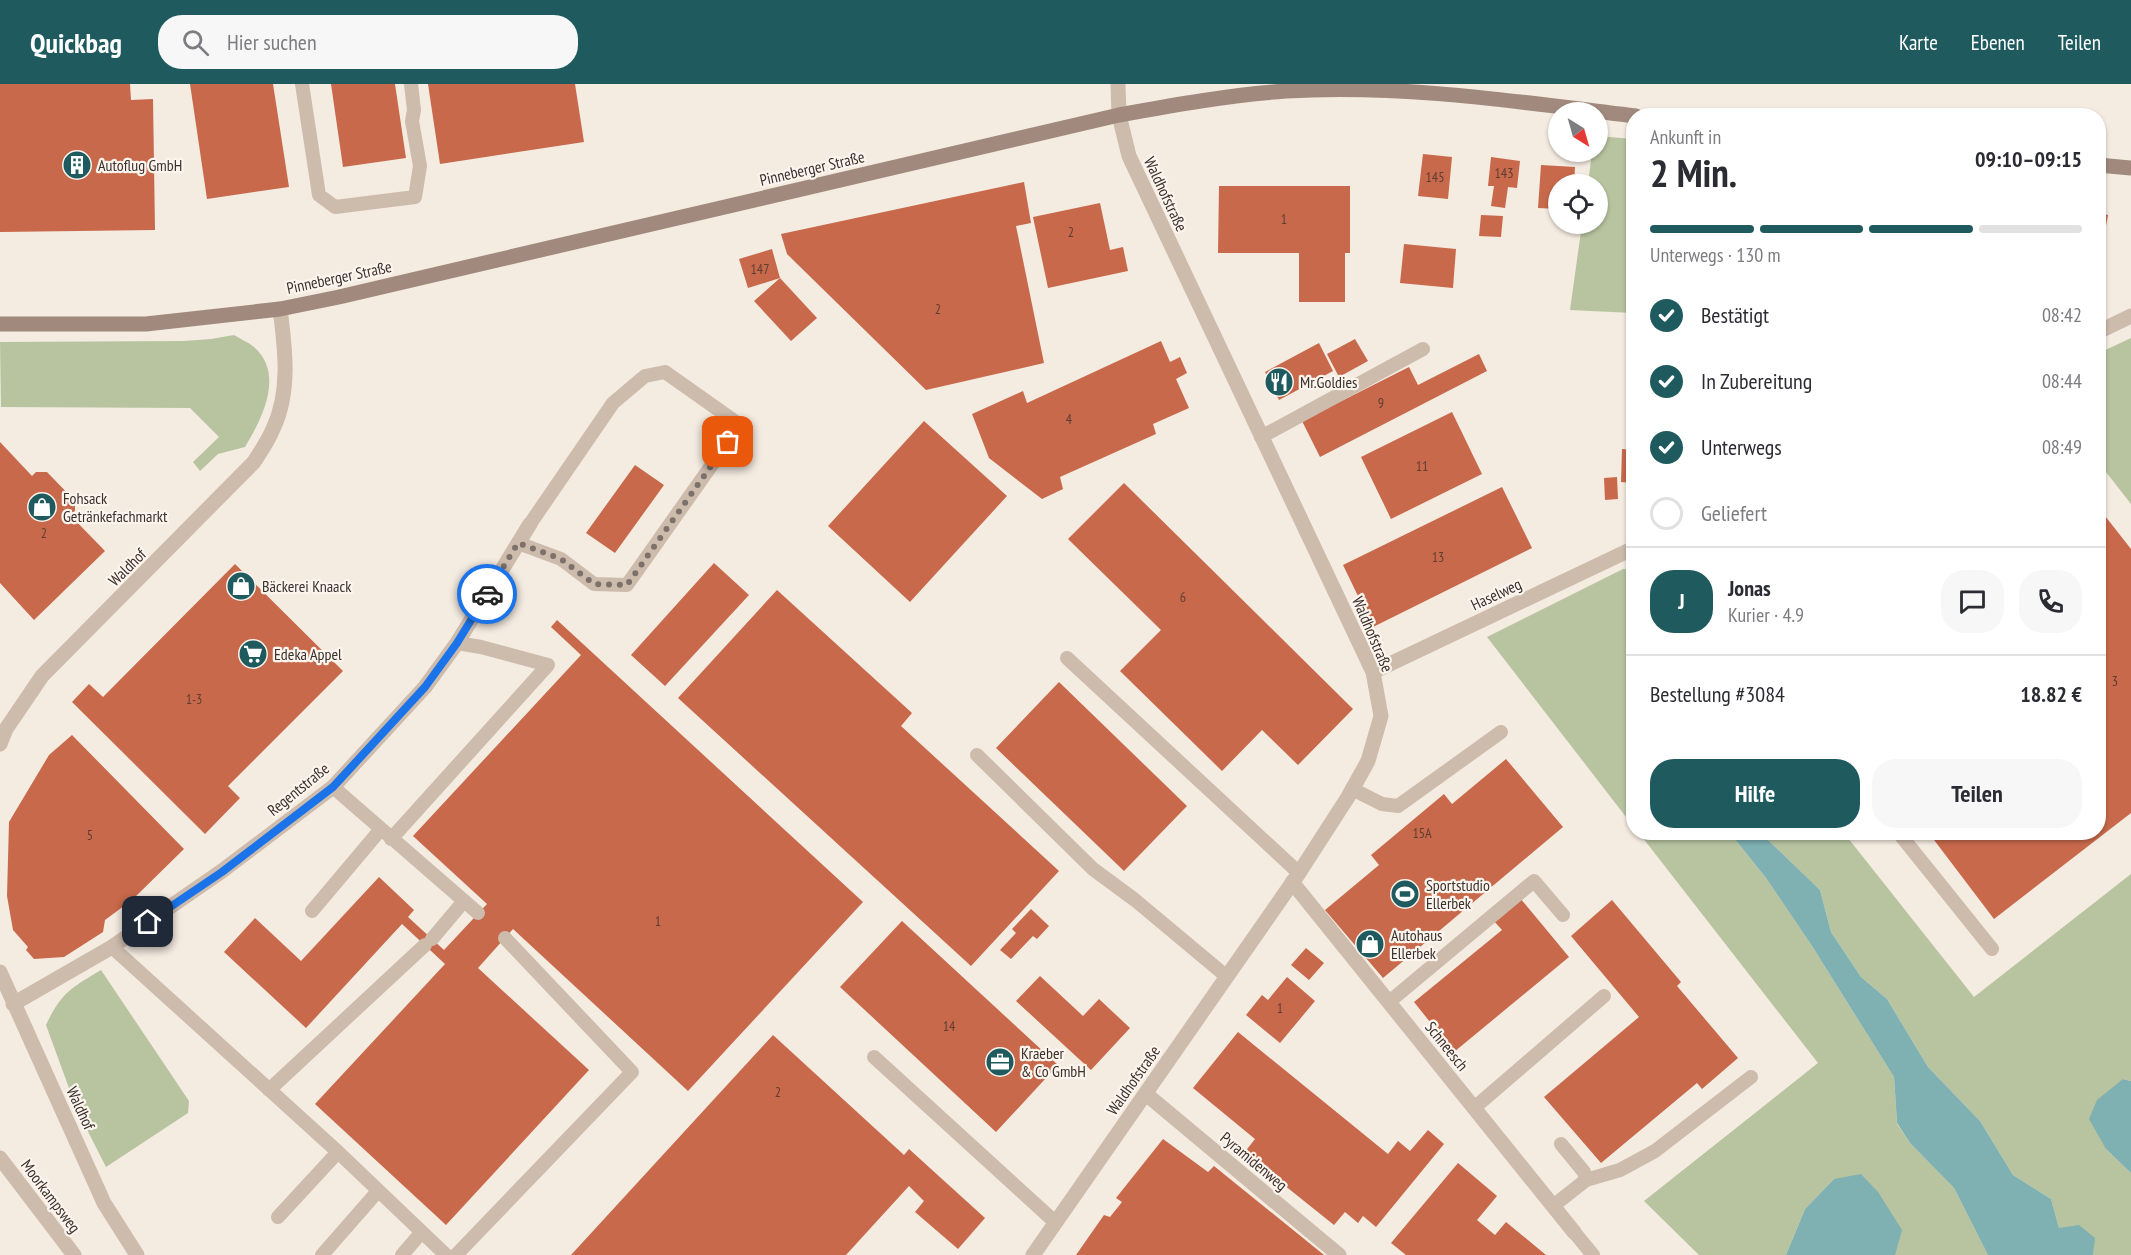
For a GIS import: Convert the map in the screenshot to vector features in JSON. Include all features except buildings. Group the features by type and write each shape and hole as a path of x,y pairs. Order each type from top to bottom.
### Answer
{"main road":[{"name":"Pinneberger Straße","path":"0,324 146,324 280,309 363,292 1119,115 1197,102 1286,91 1399,90 1626,115"},
{"path":"2106,166 2131,168"}],"street":[{"name":"Waldhofstraße","path":"1033,1255 1296,877 1368,761 1381,716 1373,672 1129,156 1119,115 1118,84"},
{"name":"Waldhof","path":"0,744 6,729 42,676 254,462 274,428 283,398 286,357 280,309"},
{"path":"2106,328 2131,316"},
{"name":"Regentstraße","path":"13,1004 112,947 222,872 333,787 417,696 457,643 530,524"},
{"name":"Haselweg","path":"1373,672 1626,552"},
{"name":"Schneesch","path":"1296,877 1389,1002 1574,1232"},
{"name":"Waldhof","path":"0,972 105,1203 137,1255"},
{"name":"Pyramidenweg","path":"1146,1094 1339,1255"},
{"name":"Moorkampsweg","path":"0,1158 74,1255"}],"lane":[{"path":"302,84 319,195 335,207 415,196 420,166 412,121 414,110 411,84"},
{"path":"1261,437 1423,349"},
{"path":"518,543 561,559 594,584 627,585 740,425 665,372 645,376 613,403 530,524"},
{"path":"312,911 548,666 481,647 457,643"},
{"path":"1068,658 1296,877"},
{"path":"1352,789 1382,804 1398,806 1501,732"},
{"path":"977,755 1092,869 1135,900 1226,976"},
{"path":"333,787 478,913"},
{"path":"1904,840 1992,949"},
{"path":"1389,1002 1534,881 1563,915"},
{"path":"269,1090 429,942 464,901"},
{"path":"456,1255 632,1072 505,938"},
{"path":"112,947 338,1152 446,1255"},
{"path":"1474,1108 1604,996"},
{"path":"874,1057 1055,1222"},
{"path":"1553,1206 1586,1180 1620,1170 1655,1151 1751,1077"},
{"path":"1561,1144 1584,1173 1586,1180"},
{"path":"278,1217 338,1152"},
{"path":"322,1255 378,1191"},
{"path":"1574,1232 1593,1255"},
{"path":"402,1255 421,1233"}],"green space":[{"path":"1608,137 1626,138 1626,313 1570,310 1581,234 1608,234 1608,174 1589,174 1591,162 1608,162"},
{"path":"234,335 254,347 263,358 268,370 268,397 245,447 218,454 200,471 193,462 219,437 190,408 1,407 0,342 184,341"},
{"path":"2131,338 2131,504 2106,472 2106,350"},
{"path":"1626,569 1626,817 1487,637"},
{"path":"1644,840 1736,840 1766,878 1812,946 1894,1077 1897,1124 1910,1143 1954,1188 1988,1255 1895,1255 1834,1179 1805,1209 1786,1255 1699,1255 1644,1201 1818,1063"},
{"path":"1768,840 1850,840 1974,997 2131,874 2131,1081 2123,1079 2106,1149 2131,1173 2131,1255 2093,1255 2094,1238 2059,1228 2051,1199 2013,1175 1980,1121 1928,1067 1887,999 1861,977 1831,932 1820,890"},
{"path":"101,970 189,1101 188,1113 106,1167 77,1110 46,1025 57,1005 68,992"}],"water":[{"path":"1736,840 1768,840 1820,890 1831,932 1861,977 1887,999 1928,1067 1980,1121 2013,1175 2051,1199 2059,1228 2079,1225 2095,1238 2093,1255 1988,1255 1954,1188 1910,1143 1897,1123 1894,1077 1812,946 1766,878"},
{"path":"2123,1079 2131,1081 2131,1173 2106,1149 2089,1119 2097,1100"},
{"path":"1861,1174 1878,1192 1902,1230 1895,1255 1786,1255 1805,1209 1834,1179"}],"way so far":[{"path":"487,594 518,543 561,559 594,584 627,585 728,442"}],"place":[{"name":"Autoflug GmbH","path":"77,165"},
{"name":"Mr.Goldies","path":"1279,382"},
{"name":"Fohsack Getränkefachmarkt","path":"42,507"},
{"name":"Bäckerei Knaack","path":"241,586"},
{"name":"Edeka Appel","path":"253,654"},
{"name":"Sportstudio Ellerbek","path":"1405,894"},
{"name":"Autohaus Ellerbek","path":"1370,944"},
{"name":"Kraeber & Co GmbH","path":"1000,1062"}],"route":[{"path":"148,922 222,872 333,787 425,687 457,643 487,594"}]}
